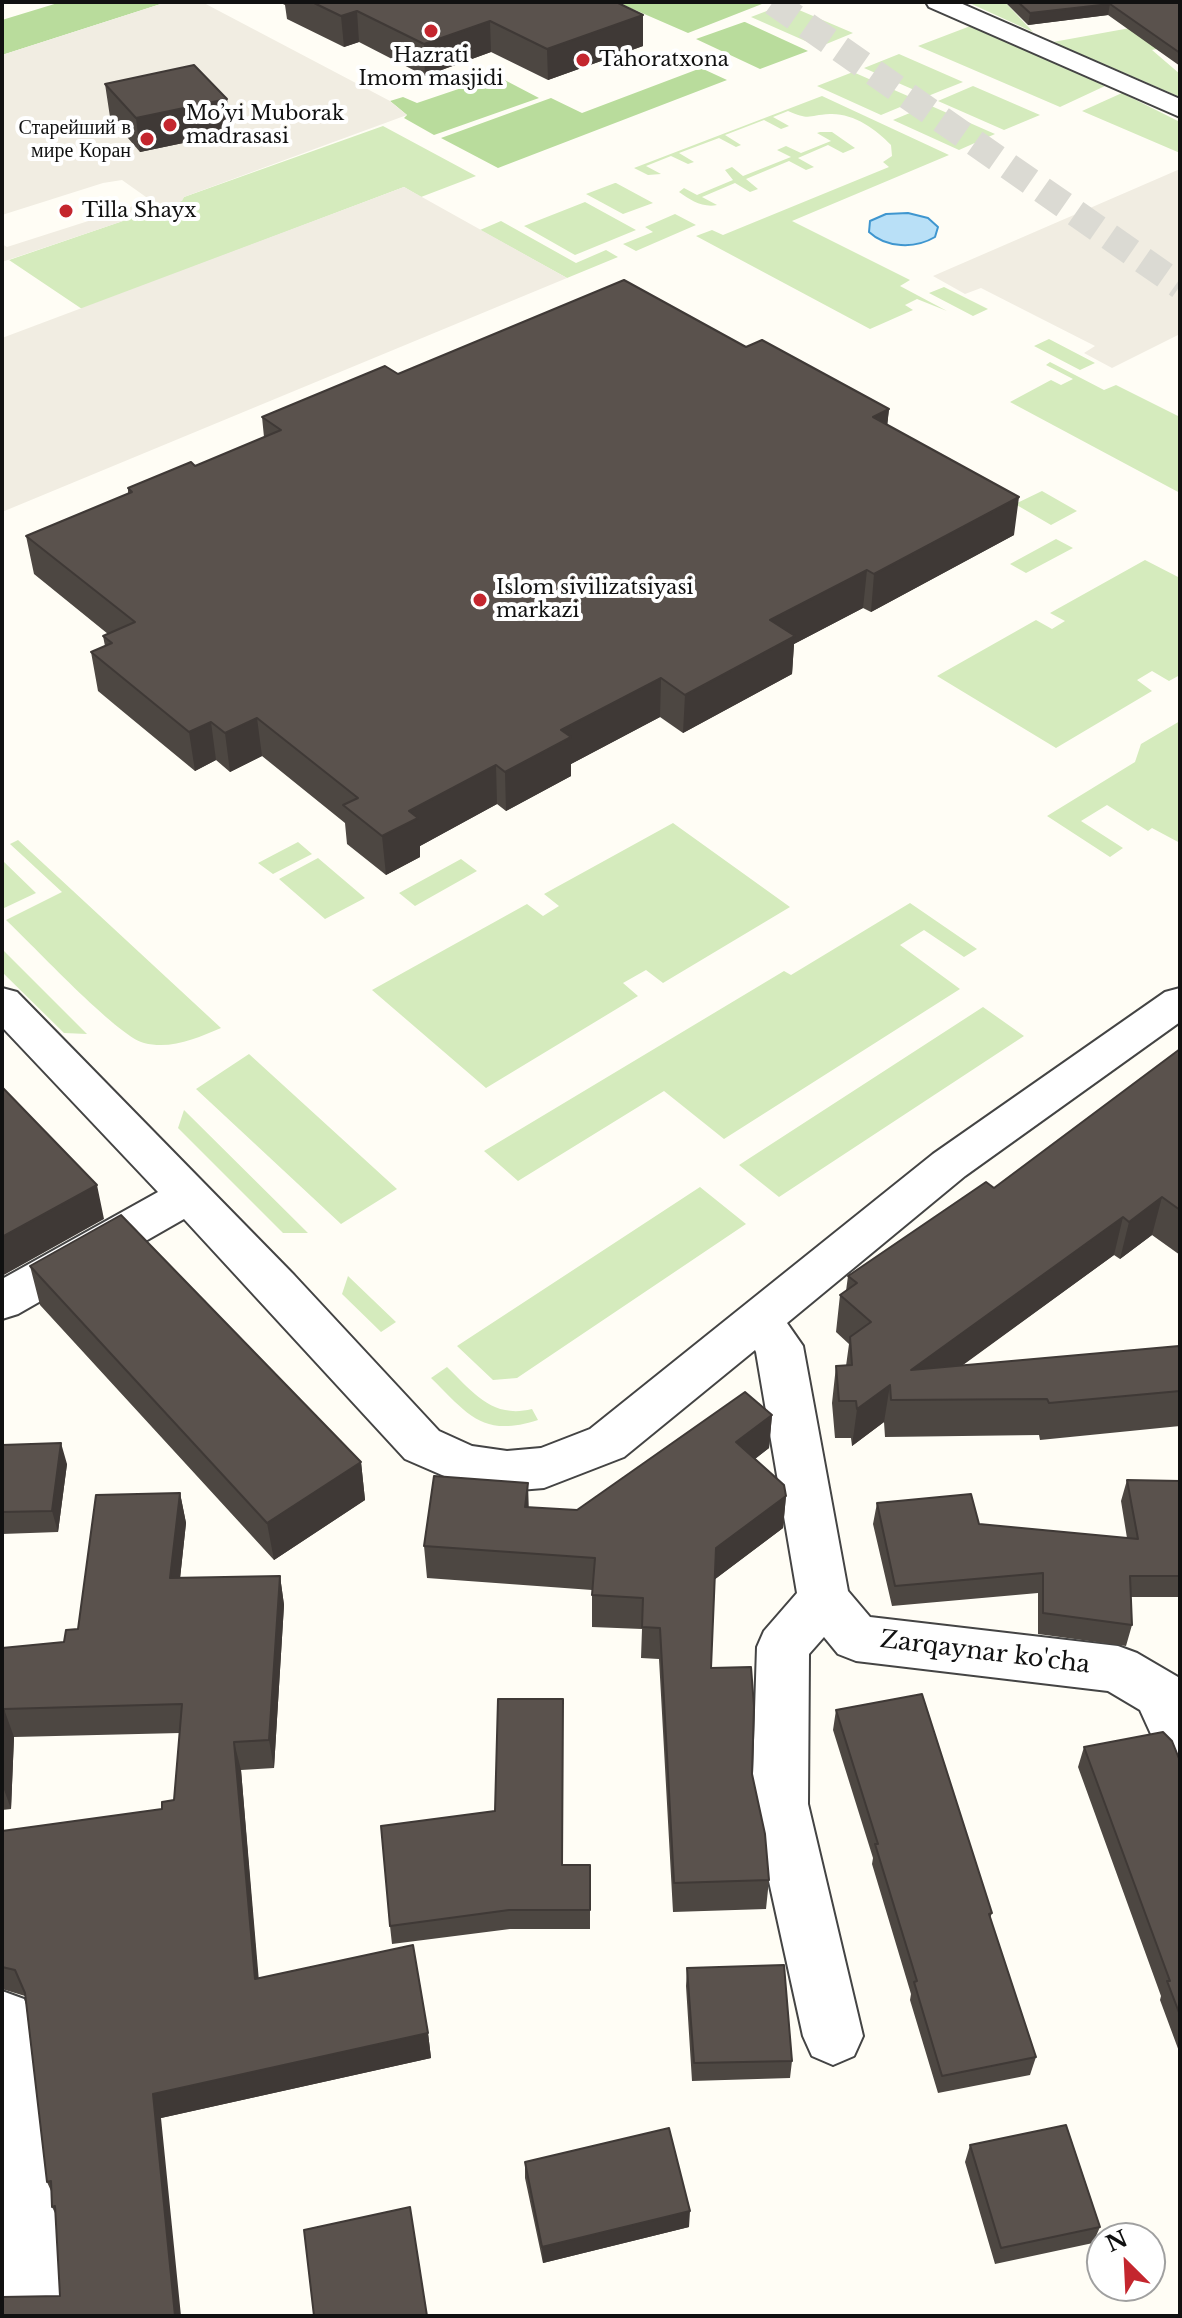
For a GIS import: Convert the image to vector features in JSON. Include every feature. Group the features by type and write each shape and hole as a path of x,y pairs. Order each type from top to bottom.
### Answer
{"street":[{"path":"938,2 1180,109"},
{"path":"2,1002 422,1445 465,1465 507,1471 544,1468 607,1443 949,1165 1180,1002"},
{"path":"2,1301 187,1196"},
{"name":"Zarqaynar ko'cha","path":"758,1320 779,1346 824,1599 856,1638 1118,1669 1159,1694 1180,1739"},
{"path":"824,1599 783,1647 780,1804 833,2036"},
{"path":"3,2019 36,2316"}],"green space":[{"path":"61,2 167,2 2,55 2,20"},
{"path":"767,2 688,33 619,3"},
{"path":"967,2 1005,2 1033,32 976,6"},
{"path":"785,4 853,33 819,47 751,17"},
{"path":"744,22 808,51 760,69 696,39"},
{"path":"1152,24 1179,44 1152,50 1180,74 1180,97 1053,42"},
{"path":"973,25 1105,86 1060,107 918,46"},
{"path":"899,54 963,82 928,96 864,68"},
{"path":"701,68 727,80 498,168 441,138 551,98 582,113"},
{"path":"853,72 917,100 881,115 817,86"},
{"path":"497,76 539,98 434,135 404,118 407,115 390,101 403,97 417,103"},
{"path":"973,86 1040,115 1004,130 938,101"},
{"path":"1122,93 1180,122 1180,153 1082,111"},
{"path":"822,96 949,155 792,221 910,280 900,286 947,311 917,299 905,305 913,310 870,329 696,236 712,230 723,235 889,167 883,162 892,156 891,145 855,119 839,114 806,117 788,111 773,117 789,126 781,129 764,120 725,135 741,145 736,147 719,138 679,153 694,162 688,164 671,156 646,166 661,174 648,175 634,168"},
{"path":"929,105 995,134 959,150 893,120"},
{"path":"383,126 476,176 421,197 404,187 82,309 9,260 181,201 184,197"},
{"path":"832,132 855,148 843,153 828,145 798,158 814,167 806,170 789,161 746,179 758,189 750,192 735,183 702,197 717,205 702,204 679,192 684,188 697,195 733,180 725,170 732,167 743,176 791,157 777,150 786,146 801,153 831,141 817,133"},
{"path":"615,183 653,203 623,214 586,194"},
{"path":"585,202 636,230 575,255 524,226"},
{"path":"675,214 696,225 636,251 623,244 653,232 645,227"},
{"path":"501,221 576,263 606,250 618,257 567,278 480,230"},
{"path":"944,287 988,309 973,316 929,293"},
{"path":"1049,339 1095,363 1080,370 1034,346"},
{"path":"1050,362 1104,390 1116,385 1180,417 1180,493 1010,402 1051,380 1061,385 1073,379 1046,365"},
{"path":"1042,491 1077,511 1051,525 1015,504"},
{"path":"1056,539 1073,548 1026,573 1010,564"},
{"path":"1145,560 1180,578 1180,675 1169,681 1152,671 1137,680 1152,691 1056,748 937,676 1036,620 1052,629 1065,621 1050,613"},
{"path":"1180,721 1180,843 1152,828 1148,831 1107,805 1081,821 1123,848 1110,857 1047,816 1135,762 1141,744"},
{"path":"673,823 790,907 663,983 646,970 623,983 638,996 486,1088 372,990 527,904 543,916 559,906 544,894"},
{"path":"18,840 221,1028 184,1042 154,1045 131,1037 95,1007 6,920 62,892 10,844"},
{"path":"298,842 312,854 273,874 258,863"},
{"path":"318,858 365,898 325,919 279,879"},
{"path":"461,859 477,871 415,906 399,893"},
{"path":"2,860 36,893 2,909"},
{"path":"910,903 977,949 964,957 924,930 900,945 960,989 724,1139 664,1091 518,1181 484,1151 784,971 791,975"},
{"path":"2,949 87,1034 64,1033 2,972"},
{"path":"983,1007 1024,1036 779,1197 739,1165"},
{"path":"249,1054 397,1189 341,1224 196,1089"},
{"path":"184,1110 308,1233 283,1233 178,1128"},
{"path":"700,1187 746,1224 517,1378 493,1380 457,1346"},
{"path":"348,1276 396,1322 381,1332 342,1294"},
{"path":"447,1367 475,1394 494,1407 518,1411 532,1409 538,1420 503,1426 477,1419 431,1378"}],"shaded area":[{"path":"167,2 202,2 390,101 407,115 184,197 182,201 2,262 2,244 7,247 129,208 146,197 122,180 103,183 2,215 2,55"},
{"path":"1180,169 1180,334 1112,368 1084,353 1095,346 981,288 965,294 933,276"},
{"path":"404,187 567,278 2,512 2,338"}],"water":[{"path":"908,213 928,218 938,227 935,237 919,244 901,245 884,241 869,232 870,221 886,214"}],"building":[{"path":"312,2 616,2 643,15 547,49 490,21 424,44 357,11 341,16"},
{"path":"1018,2 1180,2 1180,53 1110,4 1030,13"},
{"path":"194,65 227,99 136,118 105,84"},
{"name":"Islom sivilizatsiyasi markazi","path":"624,280 746,347 762,340 889,409 873,417 1019,497 874,574 867,570 770,620 795,636 685,695 661,678 561,730 571,737 505,772 496,765 409,811 418,818 382,836 343,805 358,798 257,718 225,733 211,722 189,732 91,652 112,643 103,636 135,622 26,536 132,492 128,488 191,462 195,466 281,430 262,417 385,366 398,374"},
{"path":"1180,1049 1180,1210 1162,1197 1129,1222 1123,1217 911,1370 1179,1346 1180,1391 1049,1403 1047,1399 891,1400 890,1385 857,1409 856,1401 839,1401 836,1366 852,1365 850,1337 871,1322 840,1295 857,1283 848,1276 986,1182 994,1188"},
{"path":"2,1087 97,1185 2,1237"},
{"path":"121,1215 361,1462 267,1523 30,1266"},
{"path":"745,1392 772,1415 736,1442 784,1485 786,1496 716,1548 711,1668 751,1667 754,1706 752,1774 765,1834 769,1880 674,1883 660,1628 642,1627 643,1598 592,1595 595,1558 424,1546 434,1476 528,1483 525,1507 577,1510"},
{"path":"61,1443 52,1511 2,1512 2,1445"},
{"path":"1127,1480 1180,1481 1180,1576 1130,1576 1132,1625 1043,1613 1043,1573 895,1586 877,1503 971,1494 979,1524 1138,1539"},
{"path":"180,1493 170,1578 280,1576 269,1740 234,1742 255,1979 413,1945 428,2033 153,2094 175,2316 2,2316 2,2297 60,2296 55,2206 52,2207 51,2181 47,2182 25,1993 15,1970 2,1967 2,1831 162,1809 162,1802 174,1800 182,1704 4,1709 2,1761 2,1648 64,1642 66,1630 78,1629 96,1495"},
{"path":"922,1694 1036,2057 942,2076 875,1844 878,1844 836,1710"},
{"path":"498,1699 563,1699 562,1865 590,1865 590,1910 509,1910 390,1926 381,1826 495,1811"},
{"path":"1163,1732 1172,1741 1180,1761 1180,2015 1084,1747"},
{"path":"784,1965 792,2061 694,2063 687,1968"},
{"path":"1066,2125 1098,2222 1086,2222 1086,2230 1001,2248 970,2145"},
{"path":"669,2128 690,2211 542,2247 525,2162"},
{"path":"410,2207 427,2316 314,2316 304,2230"}],"tunnel":[{"path":"773,2 1180,286"}],"place":[{"name":"Hazrati Imom masjidi","path":"431,31"},
{"name":"Tahoratxona","path":"583,60"},
{"name":"Mo’yi Muborak madrasasi","path":"170,125"},
{"name":"Старейший в мире Коран","path":"147,139"},
{"name":"Tilla Shayx","path":"66,211"},
{"name":"Islom sivilizatsiyasi markazi","path":"480,600"}]}
